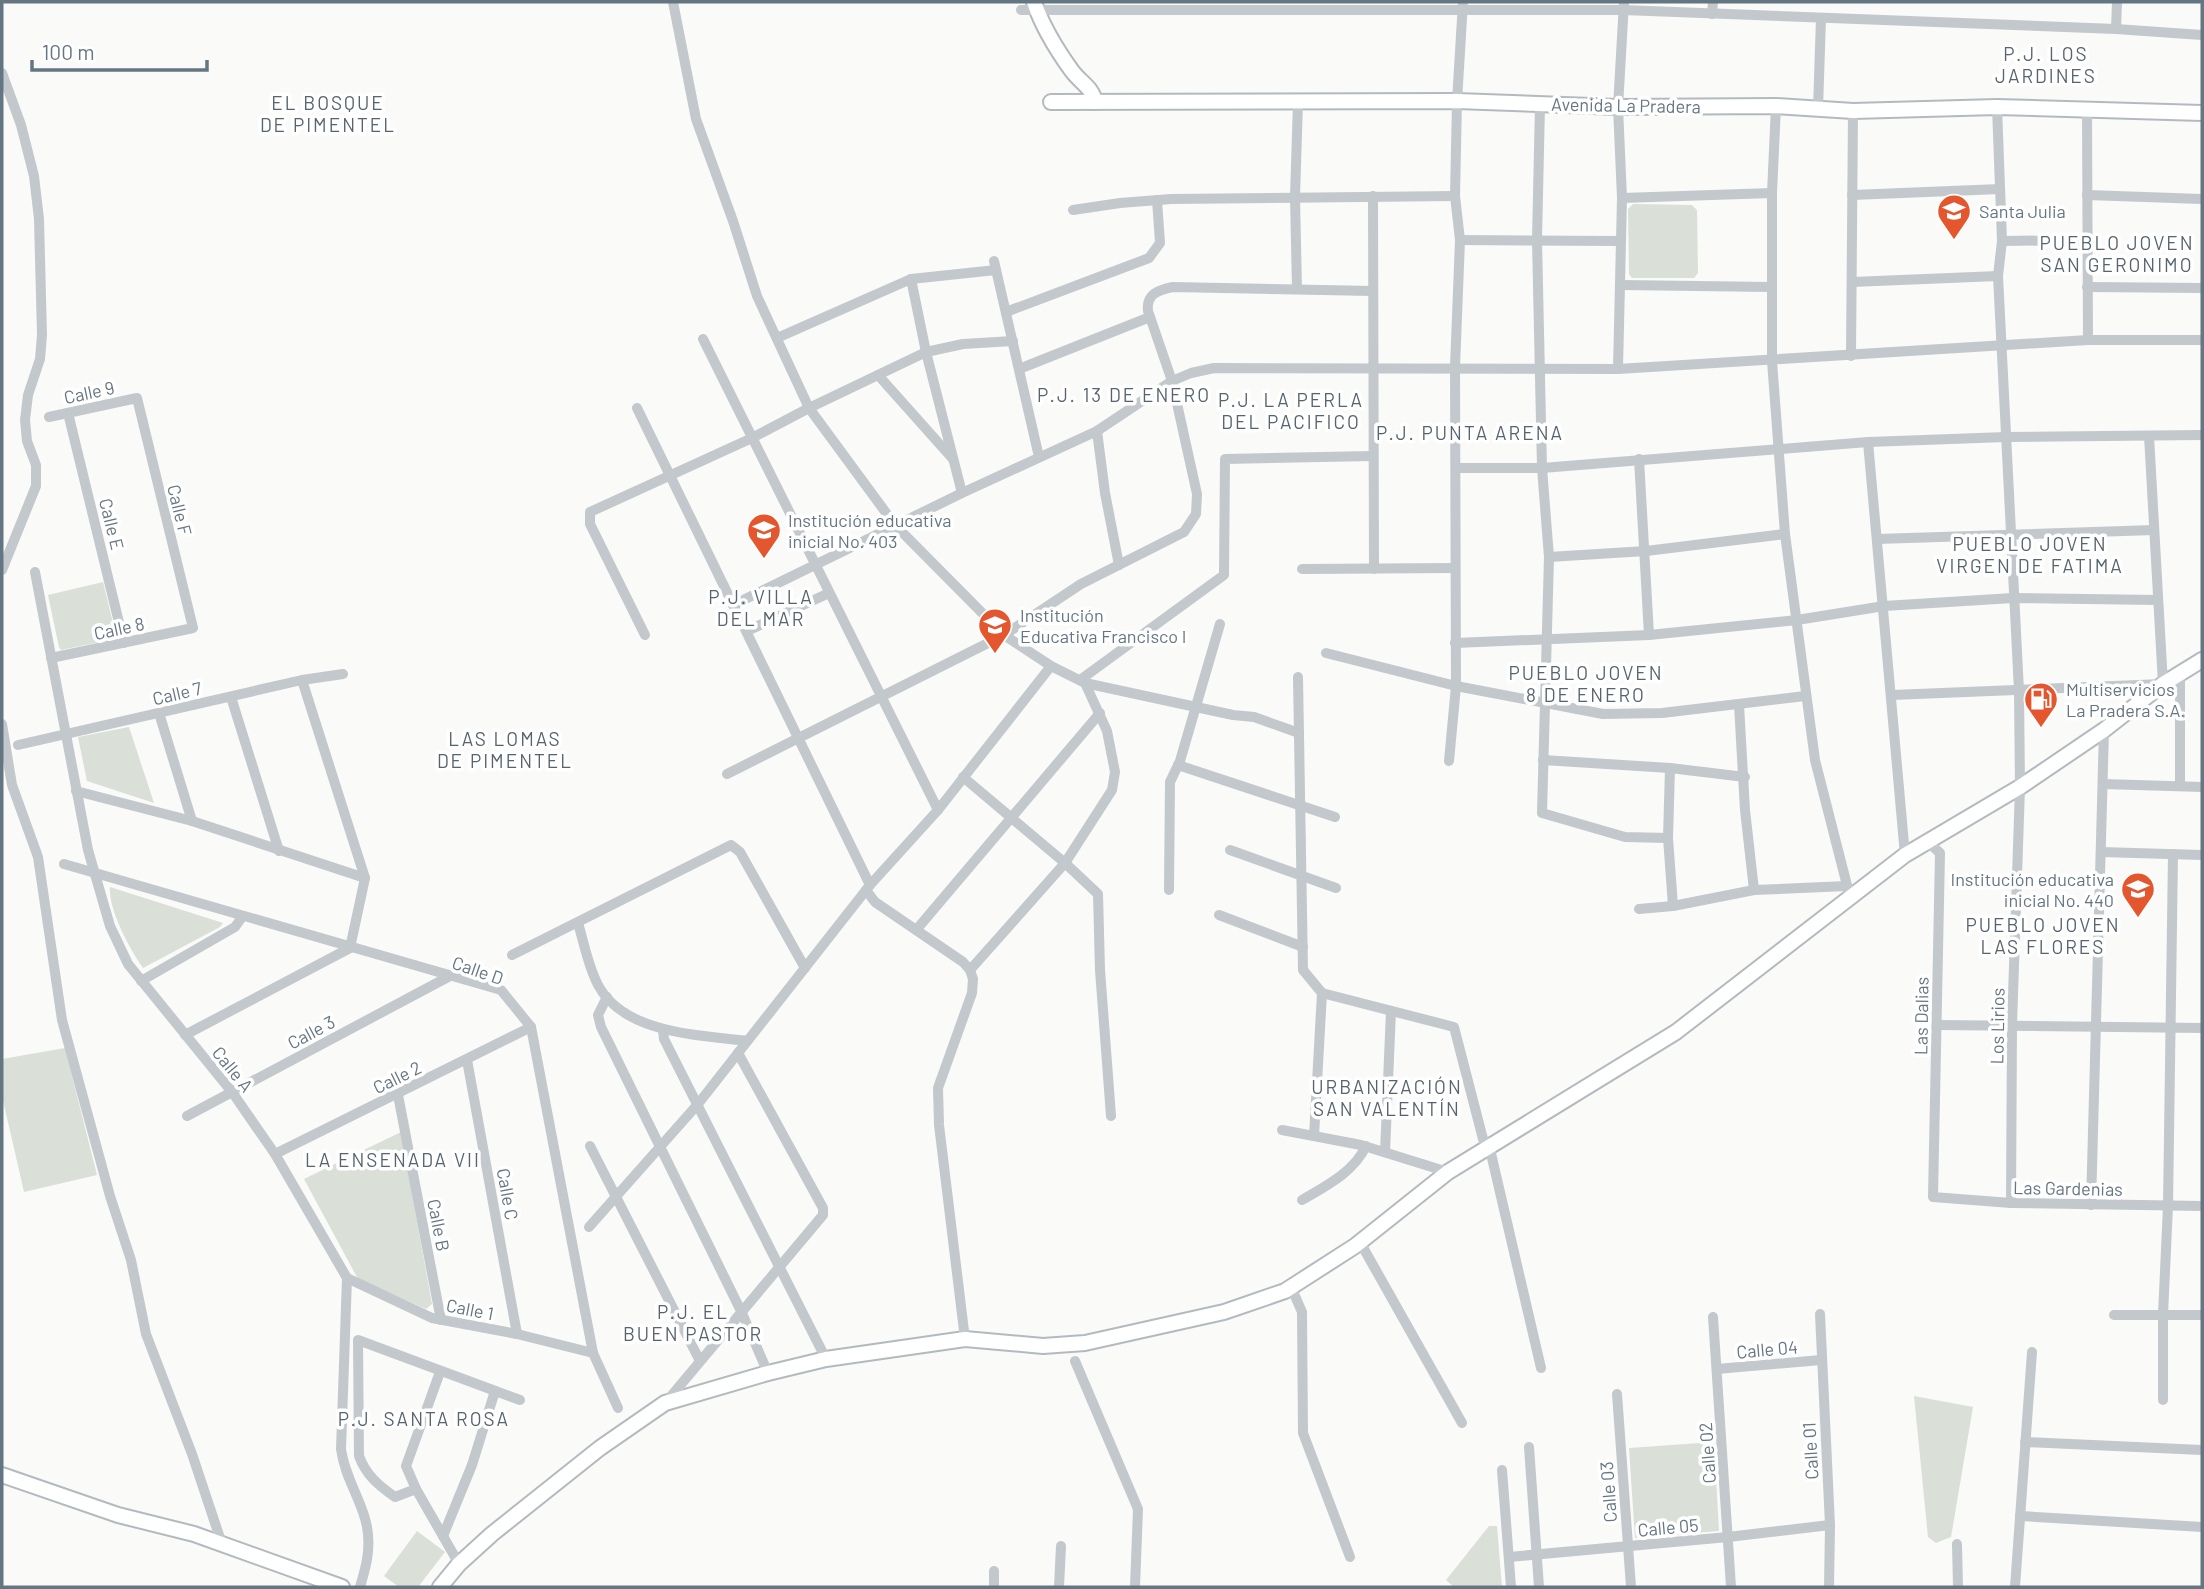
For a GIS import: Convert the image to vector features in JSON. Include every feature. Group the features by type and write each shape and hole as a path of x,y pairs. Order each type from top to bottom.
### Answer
{"street":[{"path":"673,2 696,119 757,296 809,408 895,525 1004,635 1051,666 1082,681 1233,715 1254,717 1299,733"},
{"path":"1712,14 1713,2"},
{"path":"2116,29 2117,2"},
{"path":"1450,761 1456,686 1455,368 1460,240 1455,196 1463,6"},
{"path":"1618,369 1622,198 1618,107 1624,6"},
{"path":"1095,102 1092,91 1075,75 1031,7 1624,6 1712,14 2116,29 2202,35"},
{"path":"1818,109 1821,18"},
{"path":"2,73 21,125 37,198 42,335 40,359 28,395 25,420 27,440 36,465 36,485 2,570"},
{"name":"Avenida La Pradera","path":"1051,102 1457,101 1618,107 1776,106 1853,111 1997,107 2202,112"},
{"path":"1297,289 1298,102"},
{"path":"1541,104 1537,240 1542,468 1549,557 1542,813 1625,837 1668,838"},
{"path":"1776,106 1772,193 1772,361 1785,534 1815,760 1848,892"},
{"name":"Los Lirios","path":"1997,107 2002,241 1998,276 2019,691 2020,787 2012,1025 2011,1203"},
{"path":"2087,109 2088,340"},
{"path":"1851,356 1853,111"},
{"path":"1852,195 2000,189"},
{"path":"1622,198 1772,193"},
{"path":"2087,195 2202,199"},
{"path":"1373,196 1374,569"},
{"path":"1073,210 1157,200 1455,196"},
{"path":"1006,313 1149,258 1160,243 1157,200"},
{"path":"1460,240 1620,241"},
{"path":"2002,241 2087,240"},
{"path":"776,338 911,278 995,266 1040,457"},
{"path":"1852,282 1998,276"},
{"path":"911,278 926,352 962,493"},
{"path":"1621,285 1771,287"},
{"path":"727,774 1004,635 1081,584 1184,532 1196,514 1197,494 1172,381 1147,306 1151,296 1158,290 1173,287 1373,291"},
{"path":"2087,287 2202,288"},
{"path":"1019,369 1150,317"},
{"path":"703,340 937,810"},
{"path":"733,605 895,525 1097,431 1172,381 1214,368 1618,369 1851,356 2001,344 2088,340 2202,340"},
{"path":"645,635 589,516 590,512 752,438 926,352 963,344 1013,341"},
{"path":"878,375 954,460"},
{"name":"Calle 9","path":"49,417 136,398"},
{"name":"Calle F","path":"136,398 193,628"},
{"path":"638,408 799,738 875,902 917,929 970,970 973,979 972,993 938,1088 939,1125 965,1339"},
{"name":"Calle E","path":"68,413 124,643"},
{"path":"1097,431 1105,493 1119,565"},
{"path":"1457,468 1542,468 1868,442 2006,437 2202,435"},
{"path":"2149,436 2163,684"},
{"path":"1868,442 1905,855"},
{"path":"1082,681 1224,575 1225,459 1373,456"},
{"path":"1639,459 1646,551 1648,635"},
{"path":"1877,540 2154,530"},
{"path":"1549,557 1646,551 1785,534"},
{"path":"1303,569 1454,568"},
{"name":"Calle A","path":"34,572 93,872 110,926 128,964 232,1092 275,1154 347,1278"},
{"path":"747,631 830,593"},
{"path":"1455,643 1648,635 1797,620 1884,606 2013,598 2158,600"},
{"path":"1169,890 1170,782 1178,765 1220,624"},
{"name":"Calle 8","path":"51,658 193,628"},
{"path":"1326,653 1456,686 1603,714 1662,713 1805,696"},
{"path":"665,1403 826,1359 965,1339 1043,1346 1086,1343 1224,1312 1292,1287 1360,1242 1448,1172 1676,1032 1848,892 1927,841 2020,787 2104,730 2163,684 2202,660"},
{"path":"589,1227 698,1104 868,888 937,810 1051,666"},
{"path":"2180,673 2180,786"},
{"name":"Calle 7","path":"18,745 302,680 343,674"},
{"path":"1298,677 1303,970 1322,993 1454,1027 1483,1139 1489,1145 1541,1368"},
{"path":"185,1035 350,948 365,878 302,680"},
{"path":"970,970 1065,863 1112,790 1115,772 1112,750 1100,713 1082,681"},
{"path":"1892,695 2163,684"},
{"path":"230,696 279,851"},
{"path":"1739,705 1745,810 1754,890"},
{"path":"159,713 192,821"},
{"path":"917,929 1100,713"},
{"path":"2,724 12,785 38,857 62,1020 110,1196 129,1252 146,1334 196,1464 222,1544"},
{"path":"2091,1205 2104,730"},
{"path":"1543,760 1670,768 1745,777"},
{"path":"1178,765 1335,817"},
{"path":"1670,768 1668,838 1672,906"},
{"path":"963,777 1065,863 1098,897 1097,916 1111,1116"},
{"path":"2103,784 2202,787"},
{"path":"76,791 192,821 365,878"},
{"name":"Las Dalias","path":"1927,841 1940,853 1933,1197"},
{"path":"512,955 731,845 740,852 805,968"},
{"path":"1230,850 1336,888"},
{"path":"2101,852 2202,855"},
{"path":"2163,1401 2173,854"},
{"name":"Calle D","path":"64,864 500,990 531,1027 593,1353 618,1408"},
{"path":"1639,909 1672,906 1754,890 1848,892"},
{"path":"1219,915 1303,947"},
{"path":"141,981 235,927 242,917"},
{"path":"578,923 598,985 607,997 628,1014 663,1030 747,1041"},
{"name":"Calle 3","path":"187,1116 450,976"},
{"path":"1314,1136 1322,993"},
{"path":"607,997 601,1006 598,1019 741,1311 768,1373"},
{"path":"1385,1152 1391,1011"},
{"path":"1937,1025 2202,1028"},
{"name":"Calle 2","path":"275,1154 531,1027"},
{"path":"663,1030 664,1039 826,1359"},
{"path":"440,1587 492,1534 600,1448 665,1403 819,1221 823,1208 738,1053"},
{"name":"Calle C","path":"467,1060 517,1334"},
{"name":"Calle B","path":"398,1095 441,1320"},
{"path":"1282,1130 1366,1146 1448,1172"},
{"path":"590,1146 700,1361"},
{"path":"1302,1200 1336,1180 1361,1157 1366,1146"},
{"name":"Las Gardenias","path":"1933,1197 2011,1203 2202,1206"},
{"path":"1360,1242 1462,1423"},
{"path":"347,1278 341,1449 344,1469 367,1525 368,1562 360,1587"},
{"name":"Calle 1","path":"347,1278 432,1318 517,1334 593,1353"},
{"path":"1292,1287 1302,1312 1303,1433 1350,1557"},
{"name":"Calle 01","path":"1820,1314 1830,1525 1829,1587"},
{"path":"2113,1315 2202,1315"},
{"name":"Calle 02","path":"1713,1317 1731,1587"},
{"path":"416,1489 395,1497 375,1483 363,1468 359,1456 358,1340 520,1400"},
{"path":"2015,1587 2032,1352"},
{"name":"Calle 04","path":"1717,1369 1821,1360"},
{"path":"1076,1361 1138,1510 1135,1587"},
{"path":"440,1372 406,1466 416,1489 460,1564"},
{"path":"443,1536 472,1465 495,1391"},
{"name":"Calle 03","path":"1617,1395 1631,1587"},
{"path":"2025,1442 2202,1450"},
{"path":"1530,1447 1539,1587"},
{"path":"1502,1469 1511,1587"},
{"path":"2,1475 118,1515 194,1534 342,1587"},
{"path":"2020,1516 2202,1527"},
{"name":"Calle 05","path":"1509,1557 1830,1525"},
{"path":"1957,1544 1958,1587"},
{"path":"1059,1587 1061,1546"},
{"path":"994,1571 994,1587"}],"shaded area":[{"path":"1633,204 1692,205 1697,210 1698,273 1694,278 1632,278 1629,274 1628,209"},
{"path":"103,582 116,635 114,639 61,650 48,595"},
{"path":"129,727 154,803 87,781 78,737"},
{"path":"110,887 223,923 143,968 116,918"},
{"path":"65,1048 97,1175 24,1192 2,1096 2,1059"},
{"path":"401,1132 432,1304 426,1309 358,1279 304,1179"},
{"path":"1914,1396 1973,1407 1951,1537 1936,1543 1928,1537"},
{"path":"1714,1442 1719,1531 1635,1538 1629,1448"},
{"path":"1489,1526 1497,1526 1502,1587 1454,1587 1446,1580"},
{"path":"417,1531 445,1552 418,1587 399,1587 384,1576"}],"place":[{"name":"Santa Julia","path":"1954,241"},
{"name":"Institución educativa inicial No. 403","path":"764,560"},
{"name":"Institución Educativa Francisco I","path":"995,655"},
{"name":"Multiservicios La Pradera S.A.","path":"2041,729"},
{"name":"Institución educativa inicial No. 440","path":"2138,919"}],"district":[{"name":"P.J. LOS JARDINES","path":"2046,64"},
{"name":"EL BOSQUE DE PIMENTEL","path":"328,113"},
{"name":"PUEBLO JOVEN SAN GERONIMO","path":"2117,253"},
{"name":"P.J. 13 DE ENERO","path":"1124,394"},
{"name":"P.J. LA PERLA DEL PACIFICO","path":"1291,410"},
{"name":"P.J. PUNTA ARENA","path":"1470,432"},
{"name":"PUEBLO JOVEN VIRGEN DE FATIMA","path":"2030,554"},
{"name":"P.J. VILLA DEL MAR","path":"761,607"},
{"name":"PUEBLO JOVEN 8 DE ENERO","path":"1586,683"},
{"name":"LAS LOMAS DE PIMENTEL","path":"505,749"},
{"name":"PUEBLO JOVEN LAS FLORES","path":"2043,935"},
{"name":"URBANIZACIÓN SAN VALENTÍN","path":"1387,1097"},
{"name":"LA ENSENADA VII","path":"393,1159"},
{"name":"P.J. EL BUEN PASTOR","path":"693,1322"},
{"name":"P.J. SANTA ROSA","path":"424,1418"}]}
